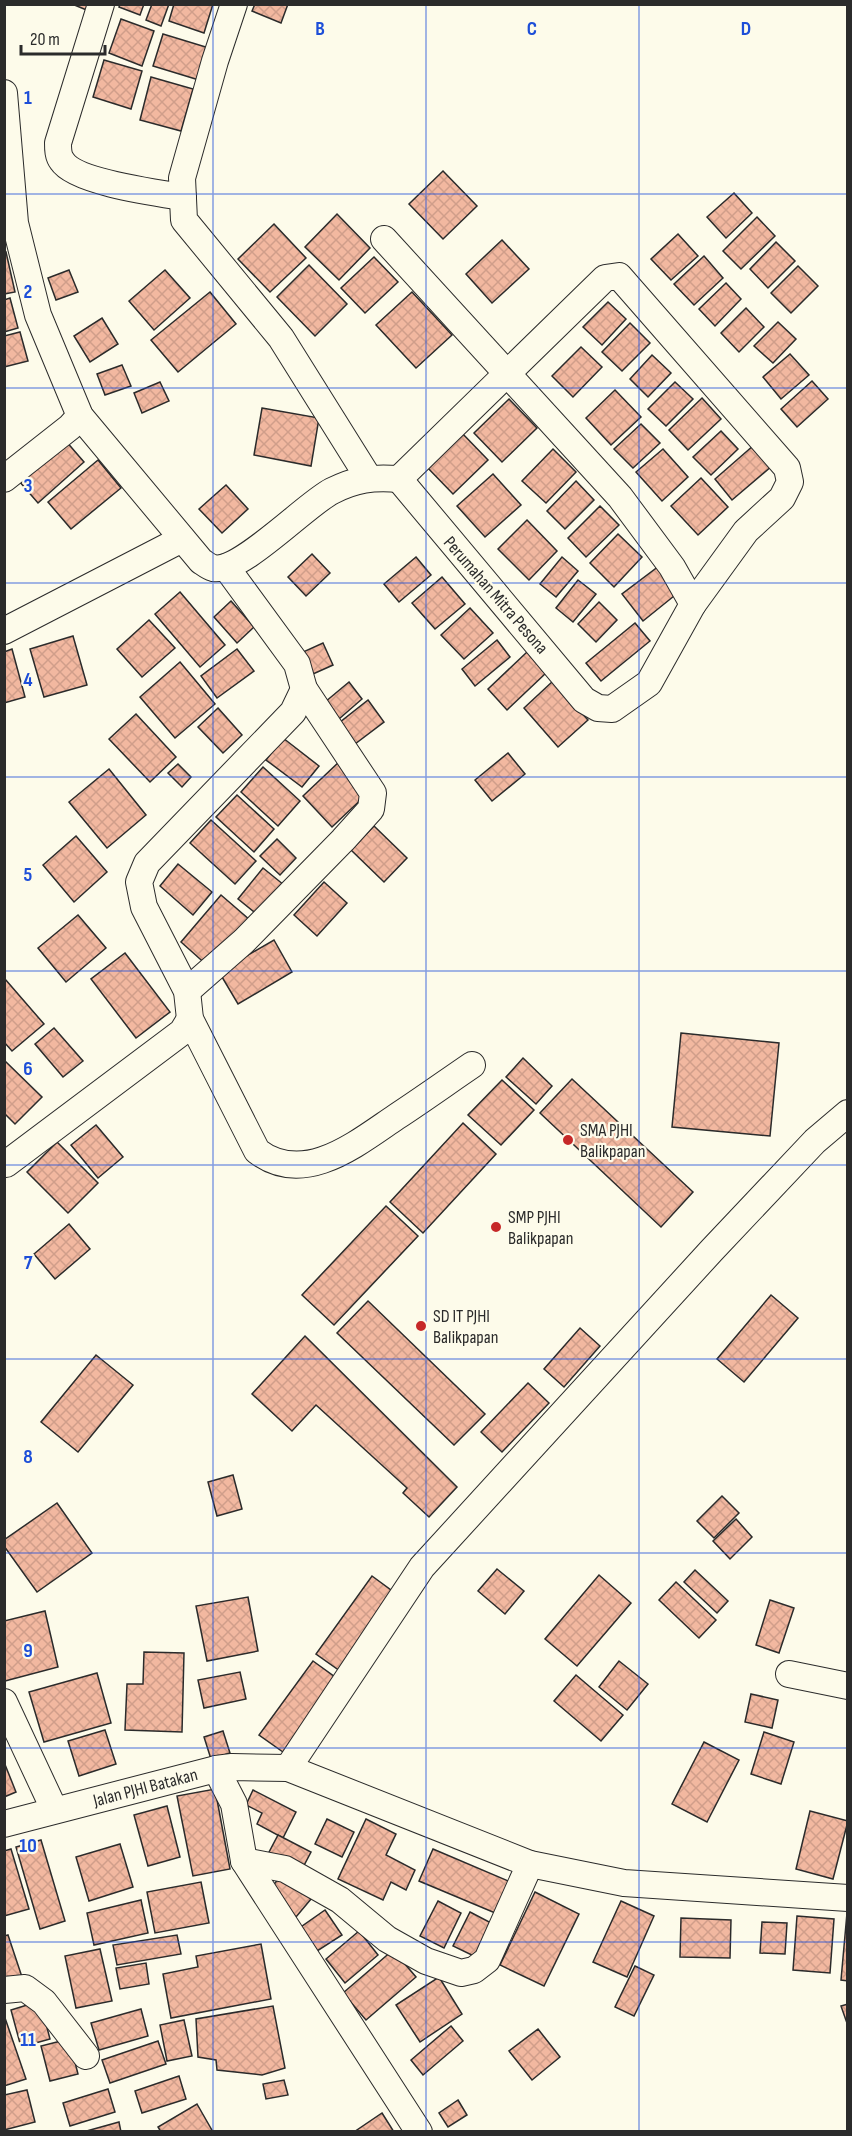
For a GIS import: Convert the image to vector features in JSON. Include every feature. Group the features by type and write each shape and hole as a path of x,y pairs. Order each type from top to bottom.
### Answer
{"street":[{"path":"101,4 58,143 60,157 68,167 85,176 134,189 183,197"},
{"path":"234,4 182,178 184,220 281,338 368,477"},
{"path":"4,93 15,223 38,315 80,416 201,561 213,568 226,567 268,541 331,492 368,477 399,479"},
{"path":"384,239 620,497 672,567 693,604"},
{"name":"Perumahan Mitra Pesona","path":"619,276 788,468 790,482 782,498 746,531 693,604 649,683 612,709 598,708 584,700 399,479 507,374 605,278 619,276"},
{"path":"4,479 70,427 80,416"},
{"path":"4,631 182,539"},
{"path":"187,991 244,940 371,809 373,793 304,689 297,664 226,567"},
{"path":"304,689 293,712 147,863 139,882 144,907 187,991 190,1019 257,1151 269,1160 280,1163 307,1163 342,1154 472,1065"},
{"path":"5,1163 182,1032 190,1019"},
{"path":"848,1113 815,1142 720,1242 422,1567 288,1768 530,1864 624,1883 848,1899"},
{"path":"789,1674 848,1686"},
{"path":"4,1702 54,1809"},
{"name":"Jalan PJHI Batakan","path":"4,1824 54,1809 216,1769 288,1768"},
{"path":"216,1769 234,1804 244,1861 419,2132"},
{"path":"244,1861 285,1869 340,1900 387,1939 426,1961 461,1973 474,1970 487,1960 530,1864"},
{"path":"4,1990 26,1988 44,2002 86,2056"}],"building":[{"path":"72,4 92,4 89,11"},
{"path":"120,4 144,4 140,15 119,7"},
{"path":"152,4 169,4 161,26 146,20"},
{"path":"174,4 213,4 204,33 169,21"},
{"path":"255,4 288,4 281,23 252,11"},
{"path":"121,19 154,31 142,66 109,53"},
{"path":"163,34 209,48 199,80 153,66"},
{"path":"104,60 142,71 131,109 93,97"},
{"path":"151,77 193,89 181,131 140,120"},
{"path":"443,171 477,206 443,239 409,204"},
{"path":"734,193 752,213 726,238 707,217"},
{"path":"337,214 370,248 339,280 305,247"},
{"path":"757,217 775,236 741,269 723,251"},
{"path":"274,224 306,258 270,292 238,259"},
{"path":"678,234 698,256 671,280 651,259"},
{"path":"502,240 529,269 492,303 466,274"},
{"path":"776,242 795,261 768,288 750,269"},
{"path":"6,252 15,292 4,294 4,253"},
{"path":"704,256 723,278 694,305 674,284"},
{"path":"374,257 398,282 365,313 341,288"},
{"path":"309,265 347,304 315,336 277,297"},
{"path":"798,266 818,286 791,313 771,293"},
{"path":"69,270 78,292 56,300 48,278"},
{"path":"165,270 190,298 154,330 129,301"},
{"path":"726,283 741,299 715,326 699,309"},
{"path":"210,292 236,324 178,372 151,340"},
{"path":"412,292 452,335 416,368 376,325"},
{"path":"10,298 18,328 4,332 4,300"},
{"path":"608,302 626,319 602,345 583,327"},
{"path":"746,308 764,327 739,352 721,333"},
{"path":"102,318 118,344 90,362 74,336"},
{"path":"778,322 796,339 773,363 754,346"},
{"path":"630,323 650,343 622,371 602,352"},
{"path":"20,332 28,361 4,367 4,336"},
{"path":"581,347 602,367 573,397 552,376"},
{"path":"790,354 809,375 781,399 763,377"},
{"path":"652,355 671,373 648,397 630,379"},
{"path":"122,365 131,386 105,395 97,374"},
{"path":"812,381 828,399 797,427 781,409"},
{"path":"160,382 169,401 142,413 134,393"},
{"path":"675,382 693,399 666,426 648,409"},
{"path":"615,390 641,417 611,445 586,418"},
{"path":"702,398 721,419 688,450 669,430"},
{"path":"509,399 537,428 502,462 474,433"},
{"path":"262,408 319,418 311,466 254,455"},
{"path":"641,424 660,443 633,468 614,449"},
{"path":"460,431 488,460 453,494 425,465"},
{"path":"721,431 738,449 711,475 693,457"},
{"path":"65,440 84,462 38,503 19,481"},
{"path":"754,445 772,466 732,500 715,479"},
{"path":"553,449 576,472 546,503 522,481"},
{"path":"663,449 688,477 662,501 636,472"},
{"path":"98,460 121,488 71,529 48,502"},
{"path":"493,474 521,505 485,537 457,506"},
{"path":"701,478 728,507 698,535 671,506"},
{"path":"576,481 594,500 565,529 547,511"},
{"path":"226,485 248,509 222,533 199,509"},
{"path":"600,506 619,525 586,557 568,538"},
{"path":"527,520 557,551 529,580 498,549"},
{"path":"618,534 642,557 614,587 590,563"},
{"path":"312,554 330,573 306,596 288,577"},
{"path":"416,557 431,575 399,602 384,584"},
{"path":"562,557 578,571 556,597 540,584"},
{"path":"659,566 679,592 643,621 622,594"},
{"path":"442,577 465,604 435,629 412,603"},
{"path":"578,580 596,594 573,622 556,608"},
{"path":"180,592 225,645 200,667 155,614"},
{"path":"231,601 254,627 237,643 214,617"},
{"path":"599,602 617,620 596,642 578,624"},
{"path":"470,608 493,633 464,659 441,635"},
{"path":"149,620 175,648 142,677 117,649"},
{"path":"635,623 650,641 601,681 586,663"},
{"path":"73,636 87,685 44,697 30,649"},
{"path":"497,640 510,657 475,686 462,669"},
{"path":"323,643 333,665 313,674 303,652"},
{"path":"12,649 25,697 4,703 4,652"},
{"path":"237,649 254,671 217,698 201,676"},
{"path":"527,652 546,673 507,710 488,689"},
{"path":"180,662 215,704 175,738 140,697"},
{"path":"553,681 588,720 558,747 524,708"},
{"path":"349,682 362,699 339,719 325,702"},
{"path":"368,700 384,722 355,744 339,723"},
{"path":"218,708 242,735 223,753 198,727"},
{"path":"136,714 176,757 150,782 109,739"},
{"path":"283,738 319,766 302,787 266,760"},
{"path":"508,753 525,774 492,801 475,780"},
{"path":"340,761 370,791 332,827 303,796"},
{"path":"178,764 191,777 182,787 168,773"},
{"path":"263,767 300,801 278,826 241,792"},
{"path":"109,769 146,815 107,848 69,802"},
{"path":"237,795 274,829 254,852 216,817"},
{"path":"211,820 256,861 235,884 190,843"},
{"path":"374,826 407,858 384,882 351,850"},
{"path":"76,836 107,872 74,902 43,865"},
{"path":"277,839 296,858 280,875 260,856"},
{"path":"178,864 212,892 193,915 160,886"},
{"path":"263,868 284,885 259,916 238,899"},
{"path":"324,882 347,903 317,936 294,915"},
{"path":"221,895 250,920 209,967 181,942"},
{"path":"78,915 106,948 66,982 38,948"},
{"path":"274,940 292,972 238,1004 219,972"},
{"path":"125,953 170,1012 136,1038 91,979"},
{"path":"5,979 44,1024 12,1051 4,1042"},
{"path":"54,1028 83,1061 63,1077 35,1044"},
{"path":"681,1033 779,1043 770,1136 672,1127"},
{"path":"523,1058 552,1086 536,1104 506,1077"},
{"path":"4,1060 42,1097 15,1124 4,1113"},
{"path":"572,1079 693,1192 661,1227 540,1113"},
{"path":"502,1080 534,1110 501,1145 468,1115"},
{"path":"463,1123 496,1154 423,1233 390,1202"},
{"path":"96,1125 123,1157 98,1178 71,1145"},
{"path":"57,1142 98,1183 68,1213 27,1172"},
{"path":"386,1206 418,1236 334,1325 302,1295"},
{"path":"69,1224 90,1249 55,1279 34,1254"},
{"path":"771,1295 798,1318 744,1382 717,1359"},
{"path":"368,1301 485,1414 454,1445 337,1333"},
{"path":"580,1328 600,1346 564,1387 544,1369"},
{"path":"305,1336 457,1487 429,1517 403,1493 407,1488 316,1405 292,1431 252,1394"},
{"path":"96,1355 133,1385 78,1452 41,1422"},
{"path":"528,1383 549,1403 502,1452 481,1432"},
{"path":"233,1475 242,1509 217,1516 208,1482"},
{"path":"722,1496 739,1513 714,1538 697,1521"},
{"path":"57,1503 92,1553 37,1592 4,1546 4,1540"},
{"path":"736,1519 752,1537 730,1559 713,1541"},
{"path":"497,1569 524,1591 505,1614 478,1591"},
{"path":"695,1570 728,1601 717,1613 684,1582"},
{"path":"599,1575 631,1603 577,1666 545,1639"},
{"path":"372,1576 395,1593 340,1671 316,1654"},
{"path":"676,1582 716,1620 699,1638 659,1600"},
{"path":"248,1597 258,1651 207,1661 196,1606"},
{"path":"770,1600 794,1608 779,1653 756,1645"},
{"path":"45,1611 58,1667 5,1681 4,1621"},
{"path":"144,1652 184,1653 182,1732 125,1730 127,1684 143,1684"},
{"path":"313,1661 335,1677 283,1752 259,1735"},
{"path":"619,1661 648,1684 627,1710 599,1687"},
{"path":"240,1672 246,1699 204,1708 198,1680"},
{"path":"97,1673 111,1723 44,1742 29,1692"},
{"path":"576,1675 623,1715 601,1741 554,1701"},
{"path":"751,1694 778,1700 772,1728 745,1722"},
{"path":"105,1730 116,1764 79,1776 68,1741"},
{"path":"223,1731 230,1753 211,1759 204,1737"},
{"path":"764,1732 794,1742 781,1784 751,1774"},
{"path":"704,1742 739,1760 707,1822 672,1804"},
{"path":"4,1762 16,1792 4,1797"},
{"path":"215,1789 230,1869 193,1876 177,1796"},
{"path":"253,1790 296,1812 283,1838 257,1824 262,1813 246,1805"},
{"path":"167,1806 180,1857 148,1866 134,1815"},
{"path":"810,1811 848,1821 833,1879 796,1869"},
{"path":"327,1819 354,1832 342,1857 315,1844"},
{"path":"366,1819 396,1834 386,1855 415,1870 406,1890 391,1882 383,1900 338,1879"},
{"path":"278,1835 311,1852 300,1873 267,1856"},
{"path":"41,1840 65,1921 40,1929 16,1847"},
{"path":"120,1844 133,1887 89,1901 76,1857"},
{"path":"11,1849 29,1909 4,1916 4,1851"},
{"path":"433,1849 513,1883 500,1915 419,1881"},
{"path":"283,1874 311,1899 296,1917 267,1892"},
{"path":"201,1882 209,1923 155,1933 147,1892"},
{"path":"535,1892 579,1914 544,1986 500,1965"},
{"path":"141,1900 148,1933 94,1945 87,1913"},
{"path":"438,1901 461,1913 444,1948 420,1936"},
{"path":"621,1901 654,1916 627,1977 593,1962"},
{"path":"325,1910 342,1935 314,1953 298,1929"},
{"path":"470,1912 497,1926 480,1959 453,1946"},
{"path":"848,1913 848,1981 841,1980"},
{"path":"797,1916 834,1919 830,1973 793,1970"},
{"path":"681,1918 731,1920 730,1958 680,1957"},
{"path":"762,1922 787,1923 785,1954 760,1953"},
{"path":"359,1931 378,1955 345,1983 326,1959"},
{"path":"8,1935 22,1977 4,1983 4,1936"},
{"path":"177,1935 181,1954 117,1965 113,1945"},
{"path":"261,1944 271,1999 171,2018 163,1974 198,1967 196,1956"},
{"path":"100,1949 112,2001 76,2008 65,1956"},
{"path":"393,1950 416,1977 366,2020 343,1993"},
{"path":"146,1963 149,1984 120,1989 116,1968"},
{"path":"635,1966 654,1975 634,2016 615,2007"},
{"path":"439,1977 462,2014 420,2042 396,2005"},
{"path":"40,2001 50,2039 21,2047 11,2010"},
{"path":"848,2004 848,2026 841,2006"},
{"path":"273,2006 285,2068 262,2075 217,2070 216,2060 198,2057 196,2019"},
{"path":"141,2009 148,2036 99,2050 91,2023"},
{"path":"4,2015 26,2079 4,2086"},
{"path":"184,2020 192,2056 167,2061 160,2025"},
{"path":"451,2026 463,2041 423,2075 411,2060"},
{"path":"538,2029 560,2057 532,2080 509,2051"},
{"path":"69,2039 78,2074 50,2081 41,2046"},
{"path":"158,2041 166,2064 110,2083 102,2060"},
{"path":"179,2076 186,2099 142,2113 135,2091"},
{"path":"284,2080 288,2095 266,2099 263,2084"},
{"path":"108,2089 115,2112 70,2126 63,2103"},
{"path":"27,2090 35,2122 4,2130 4,2095"},
{"path":"458,2100 467,2115 448,2127 439,2113"},
{"path":"197,2104 213,2132 161,2132 158,2127"},
{"path":"382,2113 394,2132 354,2132"},
{"path":"119,2122 121,2132 83,2132"}],"place":[{"name":"SMA PJHI Balikpapan","path":"568,1140"},
{"name":"SMP PJHI Balikpapan","path":"496,1227"},
{"name":"SD IT PJHI Balikpapan","path":"421,1326"}]}
